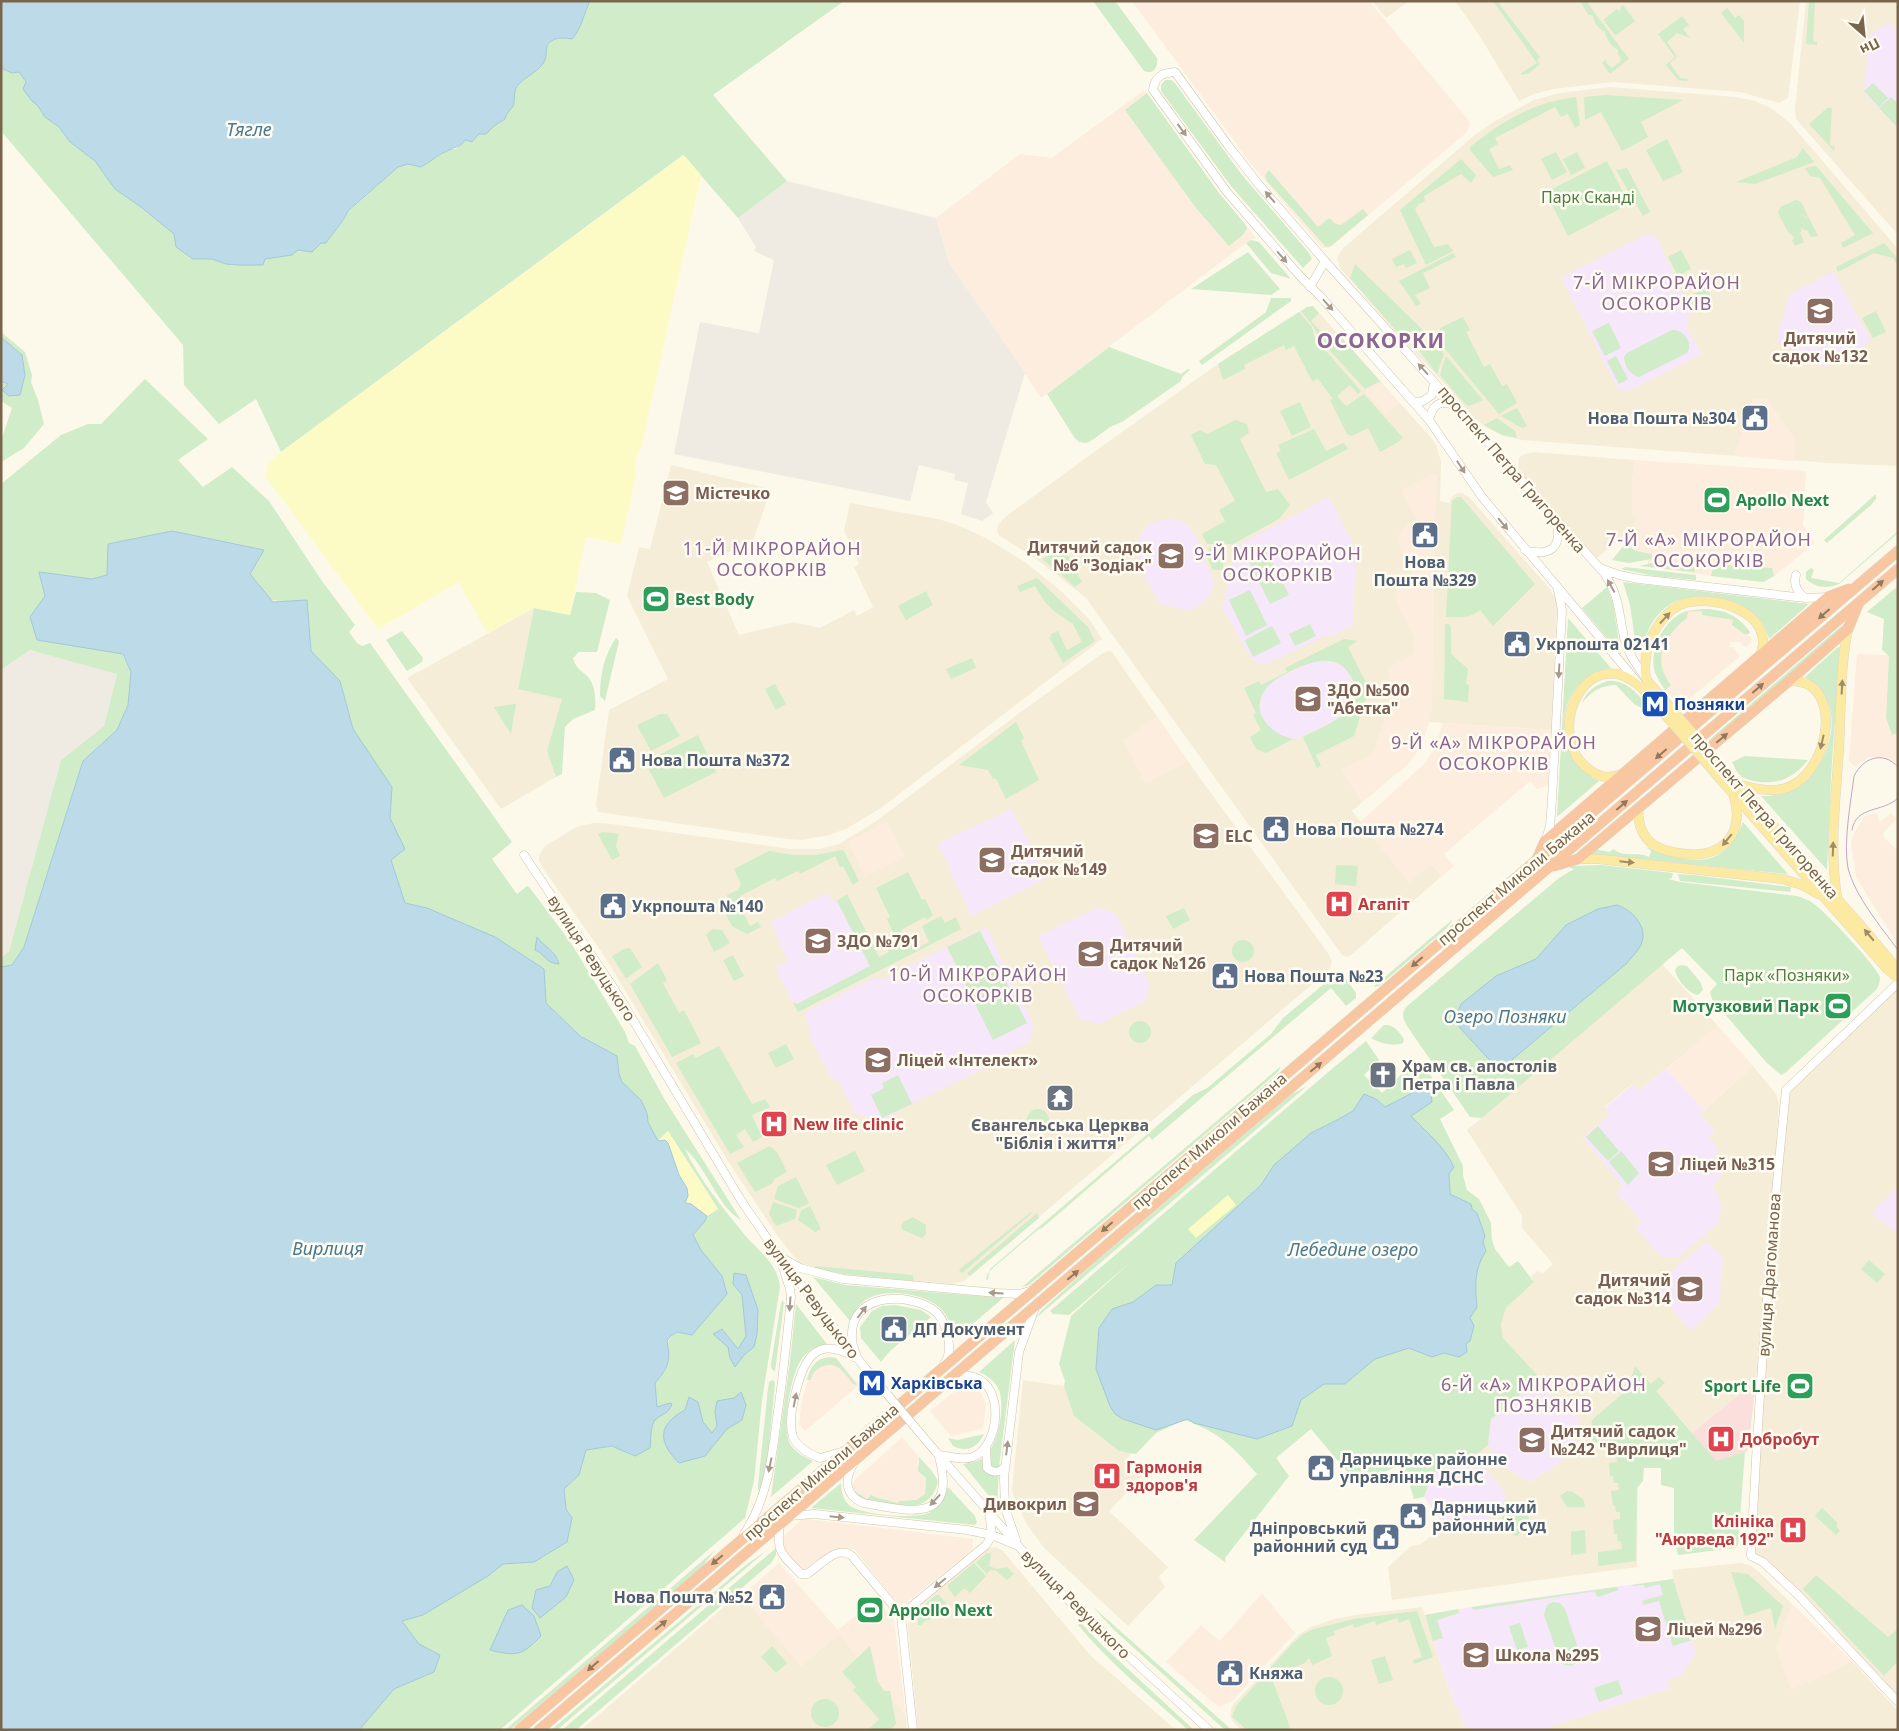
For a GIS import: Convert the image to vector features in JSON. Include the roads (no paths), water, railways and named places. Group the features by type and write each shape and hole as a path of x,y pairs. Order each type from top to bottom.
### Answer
{"highway":[{"name":"проспект Миколи Бажана","path":"519,1730 1898,551"},
{"name":"проспект Миколи Бажана","path":"540,1730 1898,569"},
{"path":"1535,862 1545,841 1828,597 1842,593 1861,583"},
{"path":"1545,871 1561,863 1578,859 1789,681 1848,628 1859,602"}],"main road":[{"path":"1625,773 1606,778 1597,776 1578,759 1570,741 1572,708 1579,691 1586,683 1604,674 1613,674 1643,682 1647,652 1652,637 1667,615 1685,603 1708,602 1723,604 1742,611 1760,629 1764,645 1760,656"},
{"path":"1837,898 1833,865 1835,812 1843,670 1848,628"},
{"path":"1737,784 1772,790 1788,787 1806,774 1819,756 1826,724 1824,705 1811,687 1798,680 1789,681"},
{"name":"проспект Петра Григоренка","path":"1643,682 1724,777 1733,794 1886,969 1898,978"},
{"name":"проспект Петра Григоренка","path":"1724,777 1737,784 1893,964 1898,974"},
{"path":"1638,810 1641,829 1650,842 1668,851 1691,856 1701,855 1719,848 1731,836 1737,816 1733,794"},
{"path":"1578,859 1599,859 1783,879 1802,885 1826,900"}],"street":[{"name":"проспект Петра Григоренка","path":"1167,72 1174,72 1247,170 1324,261 1598,567 1614,590 1626,644 1643,682 1558,588 1482,498 1430,420 1273,247 1227,192 1153,90 1155,80 1158,77 1167,72"},
{"path":"1310,287 1324,261"},
{"path":"1414,402 1423,401 1432,396 1434,382"},
{"path":"1430,420 1433,408 1437,404 1442,402 1454,405"},
{"path":"1525,550 1543,553 1552,549 1558,538 1556,519"},
{"path":"1598,567 1619,575 1639,579 1804,598 1828,597"},
{"path":"1796,575 1795,586 1798,593 1804,598"},
{"path":"1545,841 1551,817 1562,610 1558,588"},
{"name":"вулиця Ревуцького","path":"524,855 615,990 718,1164 780,1257 857,1358 988,1512 1079,1611 1209,1730"},
{"name":"вулиця Драгоманова","path":"1898,983 1786,1090 1776,1186 1760,1392 1751,1556 1764,1562 1798,1594 1898,1702"},
{"path":"780,1257 800,1268 843,1280 1005,1294 1019,1294 1034,1290"},
{"path":"740,1540 753,1522 762,1498 772,1456 777,1423 787,1348 791,1297 780,1257"},
{"path":"857,1358 852,1338 854,1324 860,1313 876,1300 891,1298 920,1303 933,1309 945,1324 949,1354 940,1369"},
{"path":"1019,1546 1004,1500 1005,1467 1019,1352 1036,1306"},
{"path":"847,1449 820,1458 801,1448 792,1432 793,1402 806,1361 816,1352 831,1348 839,1349 857,1358"},
{"path":"856,1460 846,1478 848,1490 856,1500 863,1503 913,1511 932,1505 942,1494 944,1486 943,1471 937,1453 971,1458 980,1454 986,1448 993,1430 994,1400 991,1392 982,1381 975,1377 962,1376 949,1380"},
{"path":"986,1448 988,1468 992,1472 999,1472 1005,1467"},
{"path":"901,1615 982,1548 992,1536 988,1512"},
{"path":"789,1516 814,1514 967,1530 992,1536 1019,1546"},
{"path":"780,1524 779,1550 801,1574 807,1574 839,1552 848,1552 901,1615 913,1730"}],"water":[{"name":"Тягле","path":"1,1 590,1 580,26 572,39 555,39 548,44 543,64 517,86 513,106 505,119 486,134 479,134 472,142 465,140 460,146 451,149 421,167 408,164 398,167 348,211 326,243 321,243 312,252 298,250 292,255 265,259 263,265 239,265 226,264 212,259 193,259 176,247 174,234 115,189 95,161 70,142 59,127 45,117 23,89 26,82 19,72 12,73 1,68"},
{"path":"1,337 22,355 25,375 20,395 9,396 2,390 8,384 1,381"},
{"name":"Вирлиця","path":"172,531 264,550 250,574 273,602 307,600 311,651 340,681 353,729 392,787 390,818 405,849 391,860 405,903 427,908 495,937 544,969 546,1003 580,1036 617,1056 622,1082 641,1100 647,1113 648,1122 658,1141 665,1140 668,1143 679,1175 687,1188 688,1196 685,1203 691,1204 707,1216 693,1235 701,1250 722,1276 727,1294 692,1335 677,1332 667,1341 669,1354 667,1364 655,1383 657,1407 672,1404 665,1414 657,1418 653,1423 650,1448 635,1456 612,1446 586,1450 579,1475 564,1489 566,1509 572,1518 567,1542 534,1562 503,1564 488,1576 423,1615 402,1621 419,1644 440,1655 434,1672 394,1689 359,1730 1,1730 1,967 12,965 24,947 83,761 117,730 128,705 131,672 123,654 37,640 30,617 45,596 39,572 92,579 107,575 108,544"},
{"name":"Озеро Позняки","path":"1617,905 1633,915 1641,926 1643,938 1638,950 1626,964 1507,1064 1502,1068 1496,1067 1460,1028 1455,1019 1461,1004 1496,976 1536,959 1566,925 1598,909"},
{"path":"537,937 553,952 559,964 550,962 535,950"},
{"name":"Лебедине озеро","path":"1424,1087 1431,1093 1432,1102 1411,1116 1435,1140 1450,1159 1454,1167 1449,1174 1450,1194 1471,1204 1472,1209 1477,1213 1485,1236 1483,1242 1486,1251 1477,1271 1477,1307 1470,1318 1474,1326 1470,1341 1466,1344 1467,1352 1459,1357 1444,1353 1432,1357 1409,1348 1375,1359 1345,1384 1324,1384 1301,1400 1292,1426 1257,1439 1194,1423 1188,1419 1156,1430 1123,1419 1115,1414 1096,1369 1099,1328 1112,1309 1133,1302 1156,1285 1172,1285 1176,1263 1261,1185 1274,1165 1311,1133 1353,1111 1364,1094 1376,1099 1385,1107"},
{"path":"734,1273 746,1275 758,1310 757,1334 754,1347 744,1355 735,1367 730,1358 728,1347 713,1334 722,1329 738,1349 746,1336 742,1295 733,1284"},
{"path":"741,1392 746,1405 742,1420 727,1429 705,1456 679,1463 667,1448 664,1434 669,1422 685,1410 689,1397 698,1402 703,1422 712,1433 717,1426 715,1412 717,1401 734,1398"},
{"path":"567,1566 574,1580 566,1597 540,1618 532,1608 536,1590 550,1586 557,1572"},
{"path":"522,1605 534,1616 541,1636 519,1653 513,1654 490,1650 508,1610"}],"tram line":[{"path":"1898,767 1886,759 1874,758 1863,765 1854,776 1846,847 1848,868 1856,889 1869,911 1898,950"},
{"path":"1852,830 1855,822 1864,813 1892,803 1898,798"}],"place":[{"name":"Дитячий садок №132","path":"1820,311"},
{"name":"Нова Пошта №304","path":"1755,418"},
{"name":"Містечко","path":"676,493"},
{"name":"Apollo Next","path":"1717,500"},
{"name":"Нова Пошта №329","path":"1425,535"},
{"name":"Дитячий садок №6 \"Зодіак\"","path":"1171,556"},
{"name":"Best Body","path":"656,599"},
{"name":"Укрпошта 02141","path":"1517,644"},
{"name":"ЗДО №500 \"Абетка\"","path":"1308,699"},
{"name":"Позняки","path":"1655,704"},
{"name":"Нова Пошта №372","path":"622,760"},
{"name":"Нова Пошта №274","path":"1276,829"},
{"name":"ELC","path":"1206,836"},
{"name":"Дитячий садок №149","path":"992,860"},
{"name":"Агапіт","path":"1339,904"},
{"name":"Укрпошта №140","path":"613,906"},
{"name":"ЗДО №791","path":"818,941"},
{"name":"Дитячий садок №126","path":"1091,954"},
{"name":"Нова Пошта №23","path":"1225,976"},
{"name":"Мотузковий Парк","path":"1838,1006"},
{"name":"Ліцей «Інтелект»","path":"878,1060"},
{"name":"Храм св. апостолів Петра і Павла","path":"1383,1075"},
{"name":"Євангельська Церква \"Біблія і життя\"","path":"1060,1098"},
{"name":"New life clinic","path":"774,1124"},
{"name":"Ліцей №315","path":"1661,1164"},
{"name":"Дитячий садок №314","path":"1690,1289"},
{"name":"ДП Документ","path":"894,1329"},
{"name":"Харківська","path":"872,1383"},
{"name":"Sport Life","path":"1800,1386"},
{"name":"Добробут","path":"1721,1439"},
{"name":"Дитячий садок №242 \"Вирлиця\"","path":"1532,1440"},
{"name":"Дарницьке районне управління ДСНС","path":"1321,1468"},
{"name":"Гармонія здоров'я","path":"1107,1476"},
{"name":"Дивокрил","path":"1086,1504"},
{"name":"Дарницький районний суд","path":"1413,1516"},
{"name":"Клініка \"Аюрведа 192\"","path":"1793,1530"},
{"name":"Дніпровський районний суд","path":"1386,1537"},
{"name":"Нова Пошта №52","path":"772,1597"},
{"name":"Appollo Next","path":"870,1610"},
{"name":"Ліцей №296","path":"1648,1629"},
{"name":"Школа №295","path":"1476,1655"},
{"name":"Княжа","path":"1230,1673"}],"district":[{"name":"7-Й МІКРОРАЙОН ОСОКОРКІВ","path":"1657,292"},
{"name":"ОСОКОРКИ","path":"1381,340"},
{"name":"7-Й «А» МІКРОРАЙОН ОСОКОРКІВ","path":"1709,549"},
{"name":"11-Й МІКРОРАЙОН ОСОКОРКІВ","path":"772,558"},
{"name":"9-Й МІКРОРАЙОН ОСОКОРКІВ","path":"1278,563"},
{"name":"9-Й «А» МІКРОРАЙОН ОСОКОРКІВ","path":"1494,752"},
{"name":"10-Й МІКРОРАЙОН ОСОКОРКІВ","path":"978,984"},
{"name":"6-Й «А» МІКРОРАЙОН ПОЗНЯКІВ","path":"1544,1394"}],"park label":[{"name":"Парк Сканді","path":"1588,197"},
{"name":"Парк «Позняки»","path":"1787,975"}]}
